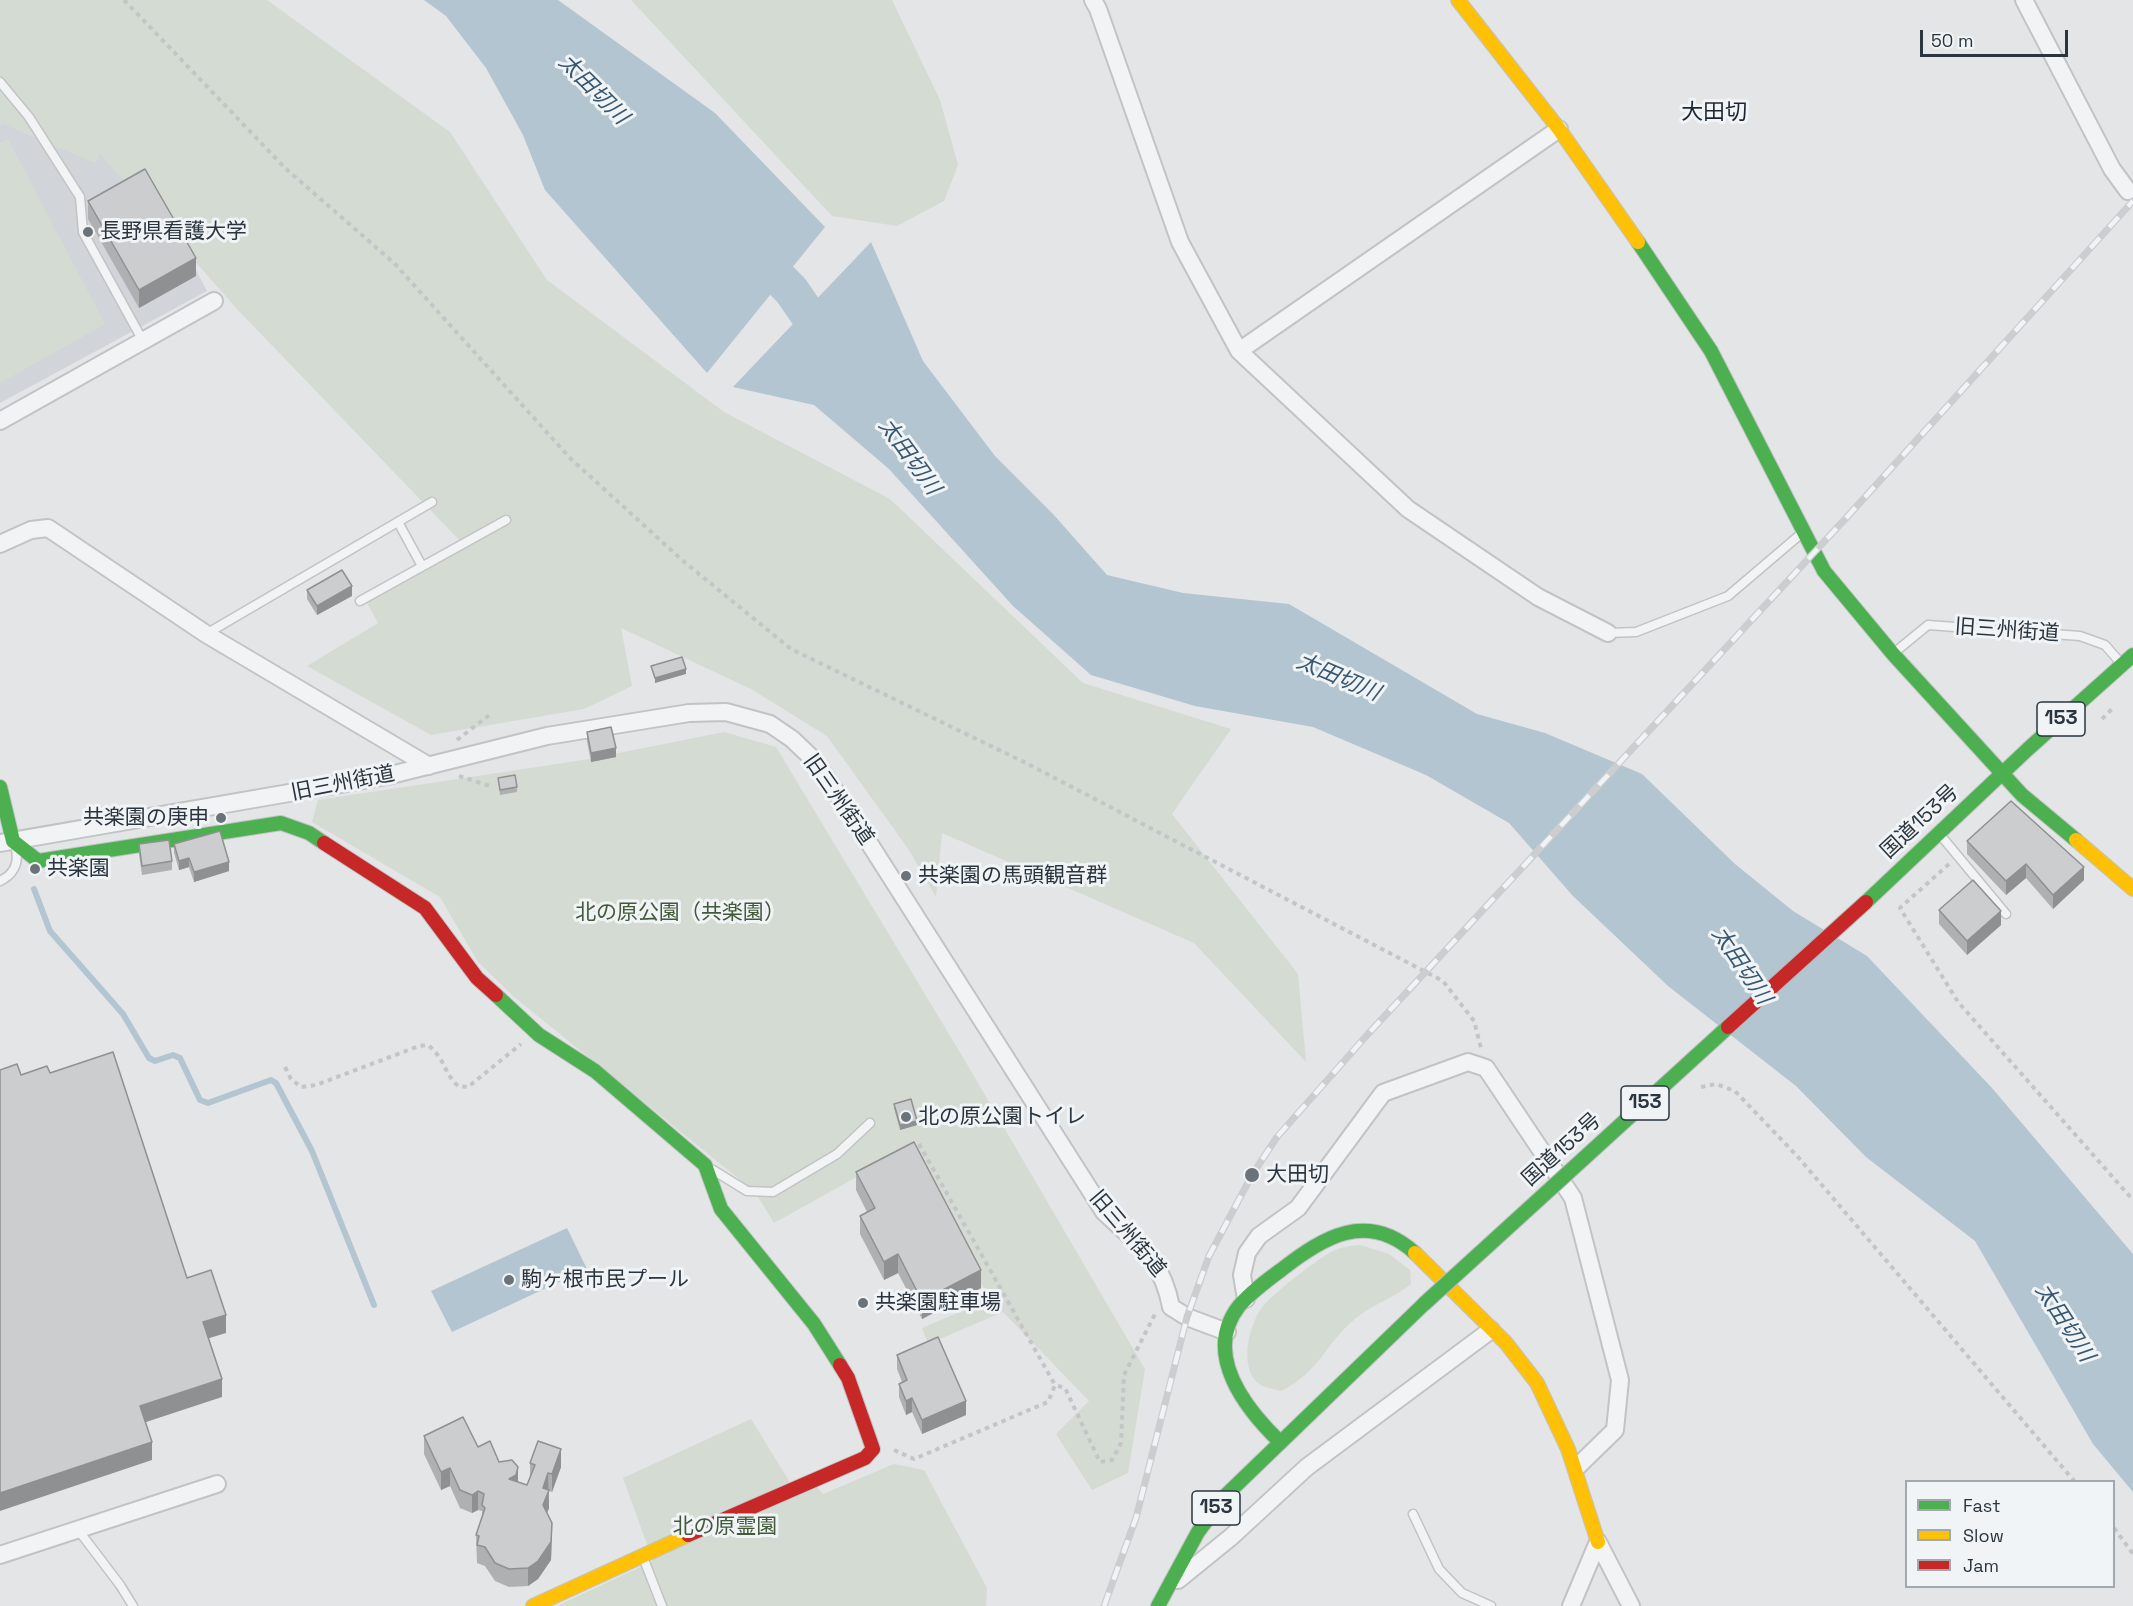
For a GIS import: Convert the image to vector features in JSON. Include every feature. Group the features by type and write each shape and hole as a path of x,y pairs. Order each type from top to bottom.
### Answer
{"main road":[{"path":"1458,0 1559,129 1669,286 1711,351 1802,532 1824,570 1893,654 2022,795 2133,889"},
{"name":"国道153号","path":"1158,1606 1198,1532 1225,1496 1280,1442 1424,1304 1866,902 1938,832 2133,655"},
{"path":"0,787 6,842 38,861 183,824 281,823 309,833 425,908 440,924 477,978 532,1029 596,1071 705,1165 721,1209 814,1324 848,1378 873,1449 865,1458 604,1571 533,1606"},
{"path":"1280,1442 1251,1414 1234,1389 1227,1363 1227,1332 1235,1312 1246,1299 1322,1240 1347,1230 1367,1230 1391,1235 1421,1259 1491,1330 1521,1361 1543,1392 1577,1467 1598,1542"}],"street":[{"path":"1093,0 1180,242 1239,351 1408,509 1538,597 1608,633"},
{"path":"2024,0 2112,170 2128,190"},
{"path":"1239,351 1559,129"},
{"path":"0,421 214,301"},
{"path":"0,544 31,530 48,528 206,634 429,766"},
{"name":"旧三州街道","path":"6,842 183,824 294,794 429,766 547,736 672,714 726,712 770,724 792,739 813,759 843,802 1104,1212 1155,1261 1167,1282 1171,1307"},
{"path":"1246,1299 1242,1275 1247,1253 1259,1236 1298,1208 1383,1093 1468,1062 1486,1068 1574,1198 1620,1380 1615,1430 1577,1467"},
{"path":"1171,1307 1187,1317 1227,1332"},
{"path":"1168,1587 1190,1573 1307,1467 1491,1330"},
{"path":"0,1555 217,1484"},
{"path":"1571,1606 1598,1542"},
{"path":"1598,1542 1630,1606"}],"lane":[{"path":"0,82 29,117 80,197 83,232 142,341"},
{"path":"206,634 432,502"},
{"path":"360,601 506,520"},
{"path":"398,522 422,567"},
{"path":"1608,633 1636,632 1728,596 1802,532"},
{"name":"旧三州街道","path":"1893,654 1928,625 2080,636 2105,645 2122,664"},
{"path":"1938,832 2007,914"},
{"path":"0,881 12,874 17,863 6,842"},
{"path":"705,1165 747,1191 773,1191 837,1154 870,1122"},
{"path":"1413,1514 1439,1569 1462,1593 1491,1606"},
{"path":"79,1531 133,1606"},
{"path":"643,1556 663,1606"}],"path":[{"path":"124,0 285,168 394,263 570,458 682,561 791,649 1036,768 1443,981 1474,1021 1486,1068"},
{"path":"455,741 492,713"},
{"path":"450,773 490,786"},
{"path":"1958,856 1900,908 1958,1002 2133,1200"},
{"path":"285,1067 291,1079 301,1087 316,1085 419,1046 428,1045 440,1055 450,1080 458,1086 468,1087 517,1050 532,1029"},
{"path":"1694,1093 1702,1086 1716,1084 1735,1091 1798,1157 2073,1480"},
{"path":"919,1144 1055,1385 1065,1388 1100,1462 1112,1460 1121,1443 1124,1375 1154,1312 1171,1307"},
{"path":"873,1449 892,1449 914,1459 1048,1402 1055,1385"},
{"path":"2115,1529 2133,1554"}],"shaded area":[{"name":"長野県看護大学","path":"0,0 14,0 145,173 207,291 0,403"}],"green space":[{"path":"0,0 267,0 450,132 547,280 724,412 890,499 1083,683 1231,729 1172,814 1298,974 1306,1062 1194,943 942,833 936,897 909,850 827,736 751,689 621,628 632,686 584,709 431,735 307,666 378,623 366,601 464,545 237,309 100,154 95,163 3,124 0,126"},
{"path":"631,0 892,0 940,100 958,165 944,201 897,226 832,216"},
{"path":"8,139 105,324 0,383 0,143"},
{"name":"北の原公園（共楽園）","path":"724,732 776,747 961,1054 1145,1369 1128,1473 1092,1490 1056,1434 1089,1401 1003,1312 928,1344 922,1328 990,1299 907,1149 774,1223 755,1192 513,996 478,962 440,897 312,822 318,800 583,760"},
{"path":"1360,1245 1389,1254 1410,1270 1411,1284 1356,1318 1314,1366 1294,1383 1281,1391 1259,1384 1253,1377 1247,1357 1250,1334 1263,1306 1307,1268 1326,1255 1339,1249"},
{"name":"北の原霊園","path":"751,1419 797,1494 816,1486 823,1494 894,1464 924,1470 987,1588 986,1606 557,1606 653,1561 623,1478"}],"water":[{"path":"424,0 558,0 715,113 825,227 707,373 545,190 523,135 486,68 446,16"},
{"path":"871,242 923,361 995,456 1053,514 1107,575 1183,593 1289,604 1477,714 1545,733 1642,774 1735,864 1793,911 1867,956 1992,1088 2133,1254 2133,1492 2093,1444 1975,1241 1866,1157 1796,1086 1668,986 1573,896 1509,823 1426,775 1313,727 1195,706 1091,675 1013,606 889,469 814,405 733,387"},
{"name":"駒ヶ根市民プール","path":"567,1228 587,1269 452,1332 431,1291"}],"building":[{"path":"145,169 196,258 139,290 88,201"},
{"path":"342,570 352,586 317,606 307,590"},
{"path":"682,657 686,669 655,678 651,666"},
{"path":"611,727 616,748 591,753 587,732"},
{"path":"515,775 517,787 500,790 498,778"},
{"path":"2011,801 2084,867 2053,895 2026,864 2006,881 1967,841"},
{"path":"220,831 229,862 194,872 189,858 179,861 174,844"},
{"path":"169,840 172,861 142,866 139,844"},
{"path":"1973,880 2001,911 1967,941 1939,910"},
{"path":"113,1052 187,1278 211,1270 226,1315 203,1322 222,1379 140,1406 152,1442 0,1493 0,1070 17,1064 21,1075 47,1066 50,1073"},
{"name":"北の原公園トイレ","path":"911,1099 917,1121 900,1125 894,1104"},
{"path":"914,1142 981,1270 922,1301 898,1254 884,1262 860,1216 875,1208 856,1172"},
{"path":"938,1337 966,1401 922,1420 912,1398 906,1401 899,1384 907,1380 897,1355"},
{"path":"463,1417 478,1447 490,1441 499,1462 512,1460 518,1467 516,1475 509,1479 527,1485 535,1465 530,1463 538,1441 561,1449 552,1474 548,1473 543,1488 549,1490 543,1505 552,1523 551,1542 538,1561 528,1568 509,1569 495,1563 485,1547 477,1545 479,1536 476,1535 485,1508 482,1505 484,1494 478,1491 472,1495 460,1490 450,1468 441,1472 424,1436"}],"waterway":[{"name":"太田切川","path":"747,246 791,290 833,351"},
{"path":"34,889 50,931 123,1014 149,1058 155,1061 173,1055 180,1058 200,1100 208,1103 271,1080 276,1083 312,1151 374,1305"}],"railway":[{"path":"1104,1606 1136,1518 1187,1317 1209,1256 1252,1175 1277,1137 1368,1034 1847,517 2133,201"}],"traffic: fast":[{"path":"1638,242 1711,351 1824,571 1893,654 2022,795 2076,840"},
{"path":"1866,902 2028,749 2133,655"},
{"path":"0,787 13,841 38,861 281,823 309,833 324,843"},
{"path":"496,995 539,1035 595,1071 705,1165 721,1209 814,1324 840,1365"},
{"path":"1424,1304 1728,1027"},
{"path":"1280,1442 1242,1397 1227,1361 1225,1343 1229,1324 1239,1306 1259,1287 1313,1247 1346,1233 1363,1231 1380,1233 1397,1240 1415,1253"},
{"path":"1158,1606 1198,1532 1225,1496 1424,1304"}],"traffic: slow":[{"path":"1458,0 1559,129 1638,242"},
{"path":"2076,840 2133,889"},
{"path":"1415,1253 1506,1343 1537,1383 1568,1449 1598,1542"},
{"path":"533,1606 688,1535"}],"traffic: jam":[{"path":"324,843 425,908 477,978 496,995"},
{"path":"1728,1027 1866,902"},
{"path":"688,1535 865,1458 873,1449 848,1378 840,1365"}],"place":[{"name":"長野県看護大学","path":"88,232"},
{"name":"共楽園の庚申","path":"221,818"},
{"name":"共楽園","path":"35,869"},
{"name":"共楽園の馬頭観音群","path":"906,876"},
{"name":"北の原公園トイレ","path":"906,1117"},
{"name":"大田切","path":"1252,1175"},
{"name":"駒ヶ根市民プール","path":"509,1280"},
{"name":"共楽園駐車場","path":"863,1303"}],"district":[{"name":"大田切","path":"1714,113"}]}
